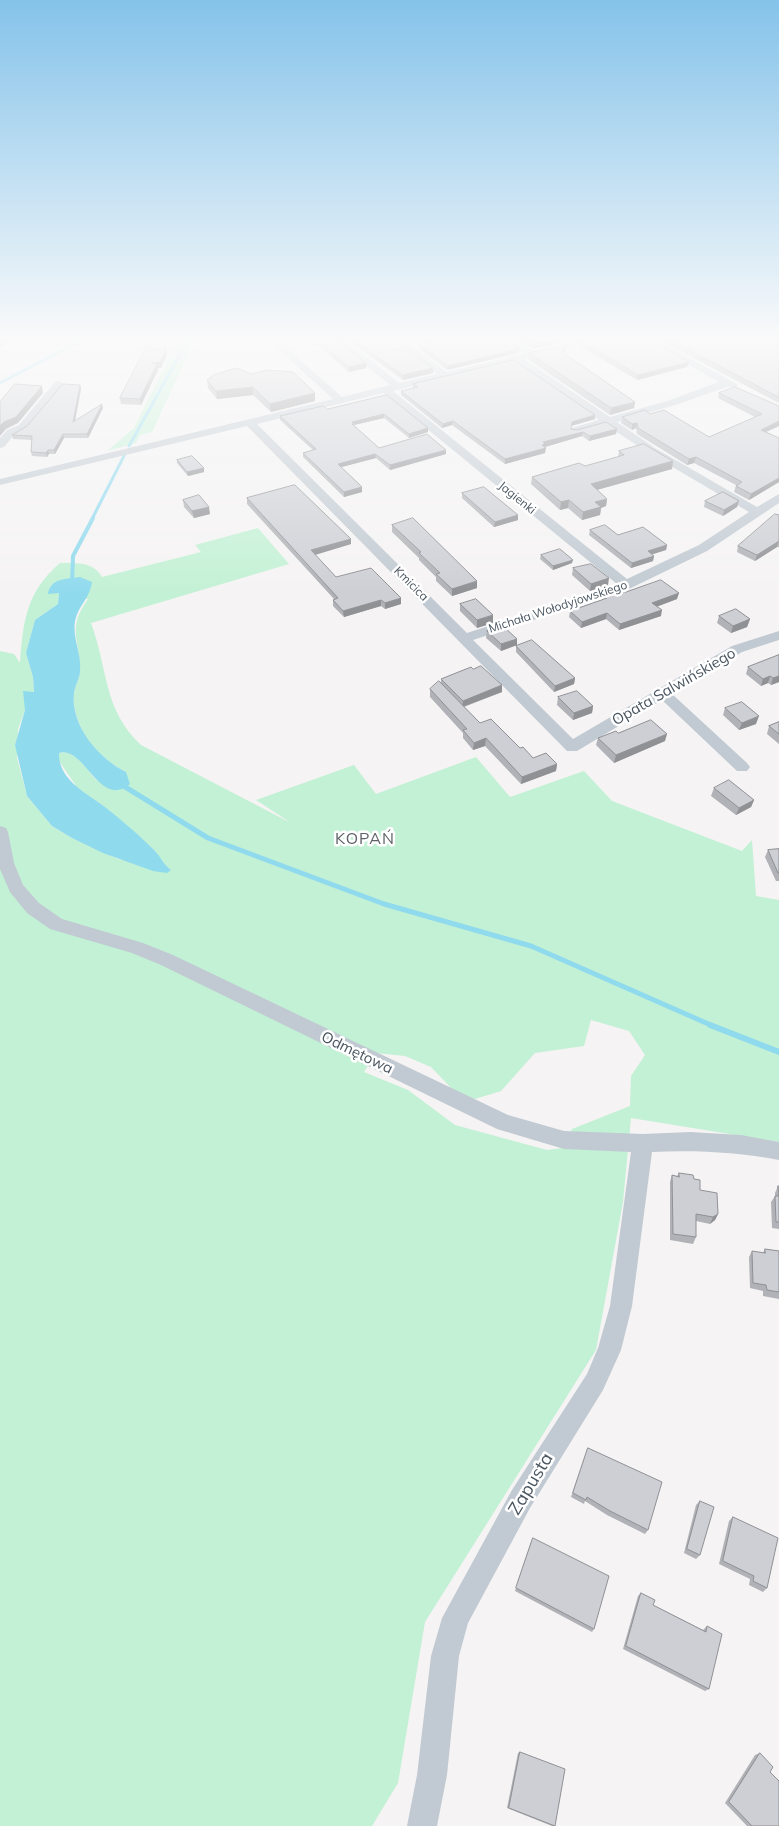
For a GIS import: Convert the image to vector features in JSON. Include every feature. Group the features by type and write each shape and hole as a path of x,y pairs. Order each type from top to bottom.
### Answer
{"street":[{"path":"0,445 11,432 24,425"},
{"path":"0,482 236,425"},
{"name":"Kmicica","path":"252,425 572,747"},
{"name":"Jagienki","path":"429,425 626,585"},
{"path":"576,430 591,425"},
{"path":"615,425 651,450 757,512"},
{"name":"Michała Wołodyjowskiego","path":"465,638 626,585 703,548 779,498"},
{"name":"Opata Salwińskiego","path":"572,747 737,649 779,634"},
{"path":"664,693 742,767"},
{"name":"Odmętowa","path":"0,832 6,863 16,888 33,908 56,924 137,948 167,960 504,1123 564,1140 644,1144 690,1140 741,1144 779,1151"},
{"name":"Zapusta","path":"422,1826 432,1775 445,1656 456,1618 521,1500 594,1382 609,1350 621,1306 644,1144"}],"green space":[{"path":"135,425 155,425 152,432 140,435 136,443 107,451"},
{"path":"258,528 289,564 91,623 113,703 129,732 141,745 291,823 256,800 354,765 376,794 476,757 510,797 584,771 612,801 742,851 752,840 756,896 779,900 779,1142 631,1118 623,1202 596,1350 425,1622 398,1783 372,1826 0,1826 0,651 14,654 20,663 28,609 40,585 60,563 84,564 94,568 102,577 201,552 195,545","holes":["59,593 88,599 76,625 80,668 74,694 77,718 88,740 96,750 126,772 96,780 75,756 65,752 59,753 59,761 81,793 101,804 156,852 162,863 171,870 118,859 72,838 52,826 27,796 17,758 18,729 34,693 33,677 26,653 35,620 58,604","591,1020 629,1031 645,1055 631,1076 630,1106 572,1129 563,1148 547,1150 455,1125 408,1090 364,1072 376,1053 405,1056 431,1067 454,1091 475,1099 501,1091 535,1053 584,1046"]}],"water":[{"path":"80,577 92,582 74,627 80,665 74,693 74,705 77,717 88,740 106,759 126,772 130,784 119,790 109,789 101,784 77,758 68,753 59,753 60,762 67,777 73,783 115,815 154,850 171,870 167,873 153,871 103,853 72,838 52,826 27,796 15,745 25,710 23,691 34,692 33,677 26,653 35,620 58,604 59,593 48,594 49,589 60,580"}],"building":[{"path":"91,425 87,434 63,434 54,450 48,450 46,453 31,452 32,436 12,435 27,426"},
{"path":"290,425 353,425 379,448 427,434 446,450 390,465 375,454 338,464 362,487 344,492 303,453 316,449"},
{"path":"398,425 425,425 428,428 409,434"},
{"path":"459,425 572,425 571,429 577,430 594,425 611,425 617,429 590,436 583,432 543,442 545,444 542,445 546,448 505,459"},
{"path":"637,425 689,425 709,437 736,425 771,425 761,430 779,438 779,478 751,494 736,486 742,482 696,457 689,459 638,428"},
{"path":"644,444 673,461 591,484 607,499 595,502 601,507 583,512 569,500 561,502 532,477 579,463 585,466 624,455 619,451"},
{"path":"192,456 204,468 187,472 177,460"},
{"path":"295,485 351,539 311,550 336,577 371,568 401,598 385,603 381,600 343,611 333,600 338,598 247,498"},
{"path":"484,487 518,515 495,522 462,493"},
{"path":"723,492 739,501 724,510 705,501"},
{"path":"199,495 209,507 192,511 183,500"},
{"path":"775,514 779,515 779,541 757,555 738,546"},
{"path":"413,518 477,581 452,589 436,574 440,573 392,525"},
{"path":"605,525 618,535 643,527 667,545 648,551 654,556 632,563 590,530"},
{"path":"560,549 573,560 553,566 541,555"},
{"path":"591,564 609,578 591,584 573,568"},
{"path":"661,580 679,593 652,603 662,610 620,624 607,613 582,622 570,611 607,598 602,594 620,588 625,592"},
{"path":"476,599 493,615 477,620 460,604"},
{"path":"736,609 750,619 733,626 719,616"},
{"path":"503,626 517,639 501,644 487,631"},
{"path":"532,640 575,678 555,686 516,646"},
{"path":"779,655 779,676 773,678 770,676 763,679 748,667"},
{"path":"481,666 502,685 463,701 441,679 471,667 473,669"},
{"path":"439,681 480,723 491,719 520,748 523,747 533,758 546,753 557,764 522,777 486,738 474,743 463,730 467,729 430,689"},
{"path":"577,691 593,706 574,713 558,697"},
{"path":"742,702 759,716 742,723 725,708"},
{"path":"651,720 667,734 616,755 598,738 616,731 618,733"},
{"path":"779,722 779,734 769,726"},
{"path":"729,780 754,800 739,808 714,788"},
{"path":"779,849 779,873 778,873 768,850"},
{"path":"679,1173 693,1175 694,1179 700,1180 700,1190 717,1193 718,1214 713,1217 696,1214 696,1237 673,1234 672,1175 679,1177"},
{"path":"775,1196 779,1196 779,1222 776,1222"},
{"path":"765,1249 779,1251 779,1292 767,1290 766,1285 753,1283 752,1251 765,1253"},
{"path":"588,1448 662,1482 648,1530 587,1497 586,1500 573,1493"},
{"path":"700,1501 714,1507 700,1555 687,1549"},
{"path":"733,1517 778,1538 767,1588 753,1581 754,1576 723,1561"},
{"path":"533,1538 609,1576 594,1629 516,1588"},
{"path":"641,1593 655,1600 653,1605 706,1632 707,1626 722,1634 709,1689 626,1646"},
{"path":"520,1752 565,1769 555,1826 509,1808"},
{"path":"760,1753 773,1767 770,1772 779,1781 779,1826 752,1826 729,1802"}],"waterway":[{"path":"129,446 141,425"},
{"path":"92,519 126,452"},
{"path":"72,584 73,556 93,518"},
{"path":"122,785 208,838 384,904 531,946 713,1026"},
{"path":"710,1025 779,1052"}],"district":[{"name":"KOPAŃ","path":"365,839"}]}
